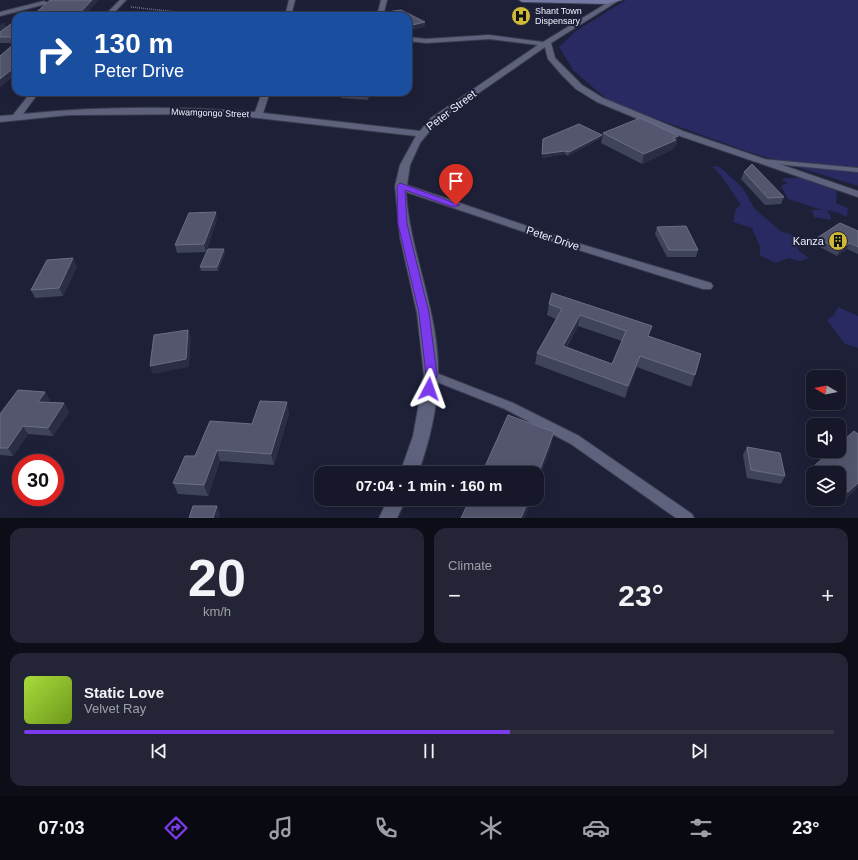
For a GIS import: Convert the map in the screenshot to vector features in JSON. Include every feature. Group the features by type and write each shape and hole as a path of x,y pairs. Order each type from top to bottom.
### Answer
{"main road":[{"path":"522,0 617,1"}],"street":[{"path":"111,12 123,0"},
{"path":"289,12 292,0"},
{"path":"381,12 384,0"},
{"name":"Peter Street","path":"412,466 425,418 431,375 424,313 403,224 400,186 408,153 420,134 434,120 546,43 617,1"},
{"path":"0,14 46,2"},
{"path":"32,12 46,2"},
{"path":"412,39 426,41 489,37 546,43 552,59 565,73 579,87 600,100 680,133 858,194"},
{"path":"16,117 32,96"},
{"path":"258,115 265,96"},
{"name":"Mwamgongo Street","path":"0,119 69,112 206,111 258,115 420,134"},
{"name":"Peter Drive","path":"400,186 573,246 707,286"},
{"path":"388,518 394,506"}],"lane":[{"path":"765,161 858,170"},
{"path":"431,375 509,406 575,440 687,518"}],"path":[{"path":"116,6 177,12"}],"shaded area":[{"path":"626,0 858,0 858,186 746,151 610,102 574,71 559,47 576,31"},
{"path":"712,166 720,167 742,187 755,209 782,232 791,234 799,241 797,246 799,251 809,258 800,261 789,258 775,263 760,255 760,247 752,228 733,222 736,209 741,205 720,174"},
{"path":"803,178 837,191 836,203 848,208 847,217 827,210 831,217 830,220 814,217 812,210 822,210 788,199 781,186 787,183 781,179"},
{"path":"838,307 858,316 858,348 845,344 827,320 834,315"}],"building":[{"path":"50,0 92,0 81,12 36,12"},
{"path":"401,10 405,12 387,12"},
{"path":"412,16 425,22 412,25"},
{"path":"12,23 12,37 0,37 0,32"},
{"path":"12,46 12,69 0,79 0,56"},
{"path":"640,118 678,136 673,138 676,140 644,154 603,133"},
{"path":"579,124 602,135 569,152 565,151 542,154 543,139"},
{"path":"752,164 784,197 768,198 744,172"},
{"path":"216,212 204,244 175,245 189,213"},
{"name":"Kanza","path":"840,223 858,231 858,247 850,243 840,250 817,238"},
{"path":"686,226 698,250 669,250 657,227"},
{"path":"208,249 224,249 217,267 200,267"},
{"path":"73,258 59,288 31,290 47,260"},
{"path":"552,293 652,326 648,336 701,354 695,375 640,356 628,386 537,353 562,309 549,304","holes":["580,315 626,331 612,364 563,346"]},
{"path":"188,330 186,359 150,366 154,335"},
{"path":"18,390 45,392 38,402 64,403 48,428 23,426 8,448 0,448 0,414"},
{"path":"260,401 287,402 271,454 217,450 204,485 173,483 185,456 195,456 210,421 252,424"},
{"path":"508,415 554,432 541,466 485,466"},
{"path":"854,431 858,434 858,483 848,492 846,490 846,466 814,466 823,458 846,458 846,438"},
{"path":"747,447 780,453 785,476 751,470"},
{"path":"193,506 217,506 213,518 189,518"},
{"path":"467,506 526,506 521,518 461,518"}],"place":[{"name":"Shant Town Dispensary","path":"521,16"},
{"name":"Kanza","path":"838,241"}],"route":[{"path":"429,389 431,375 424,313 403,224 400,186 456,205"}]}
